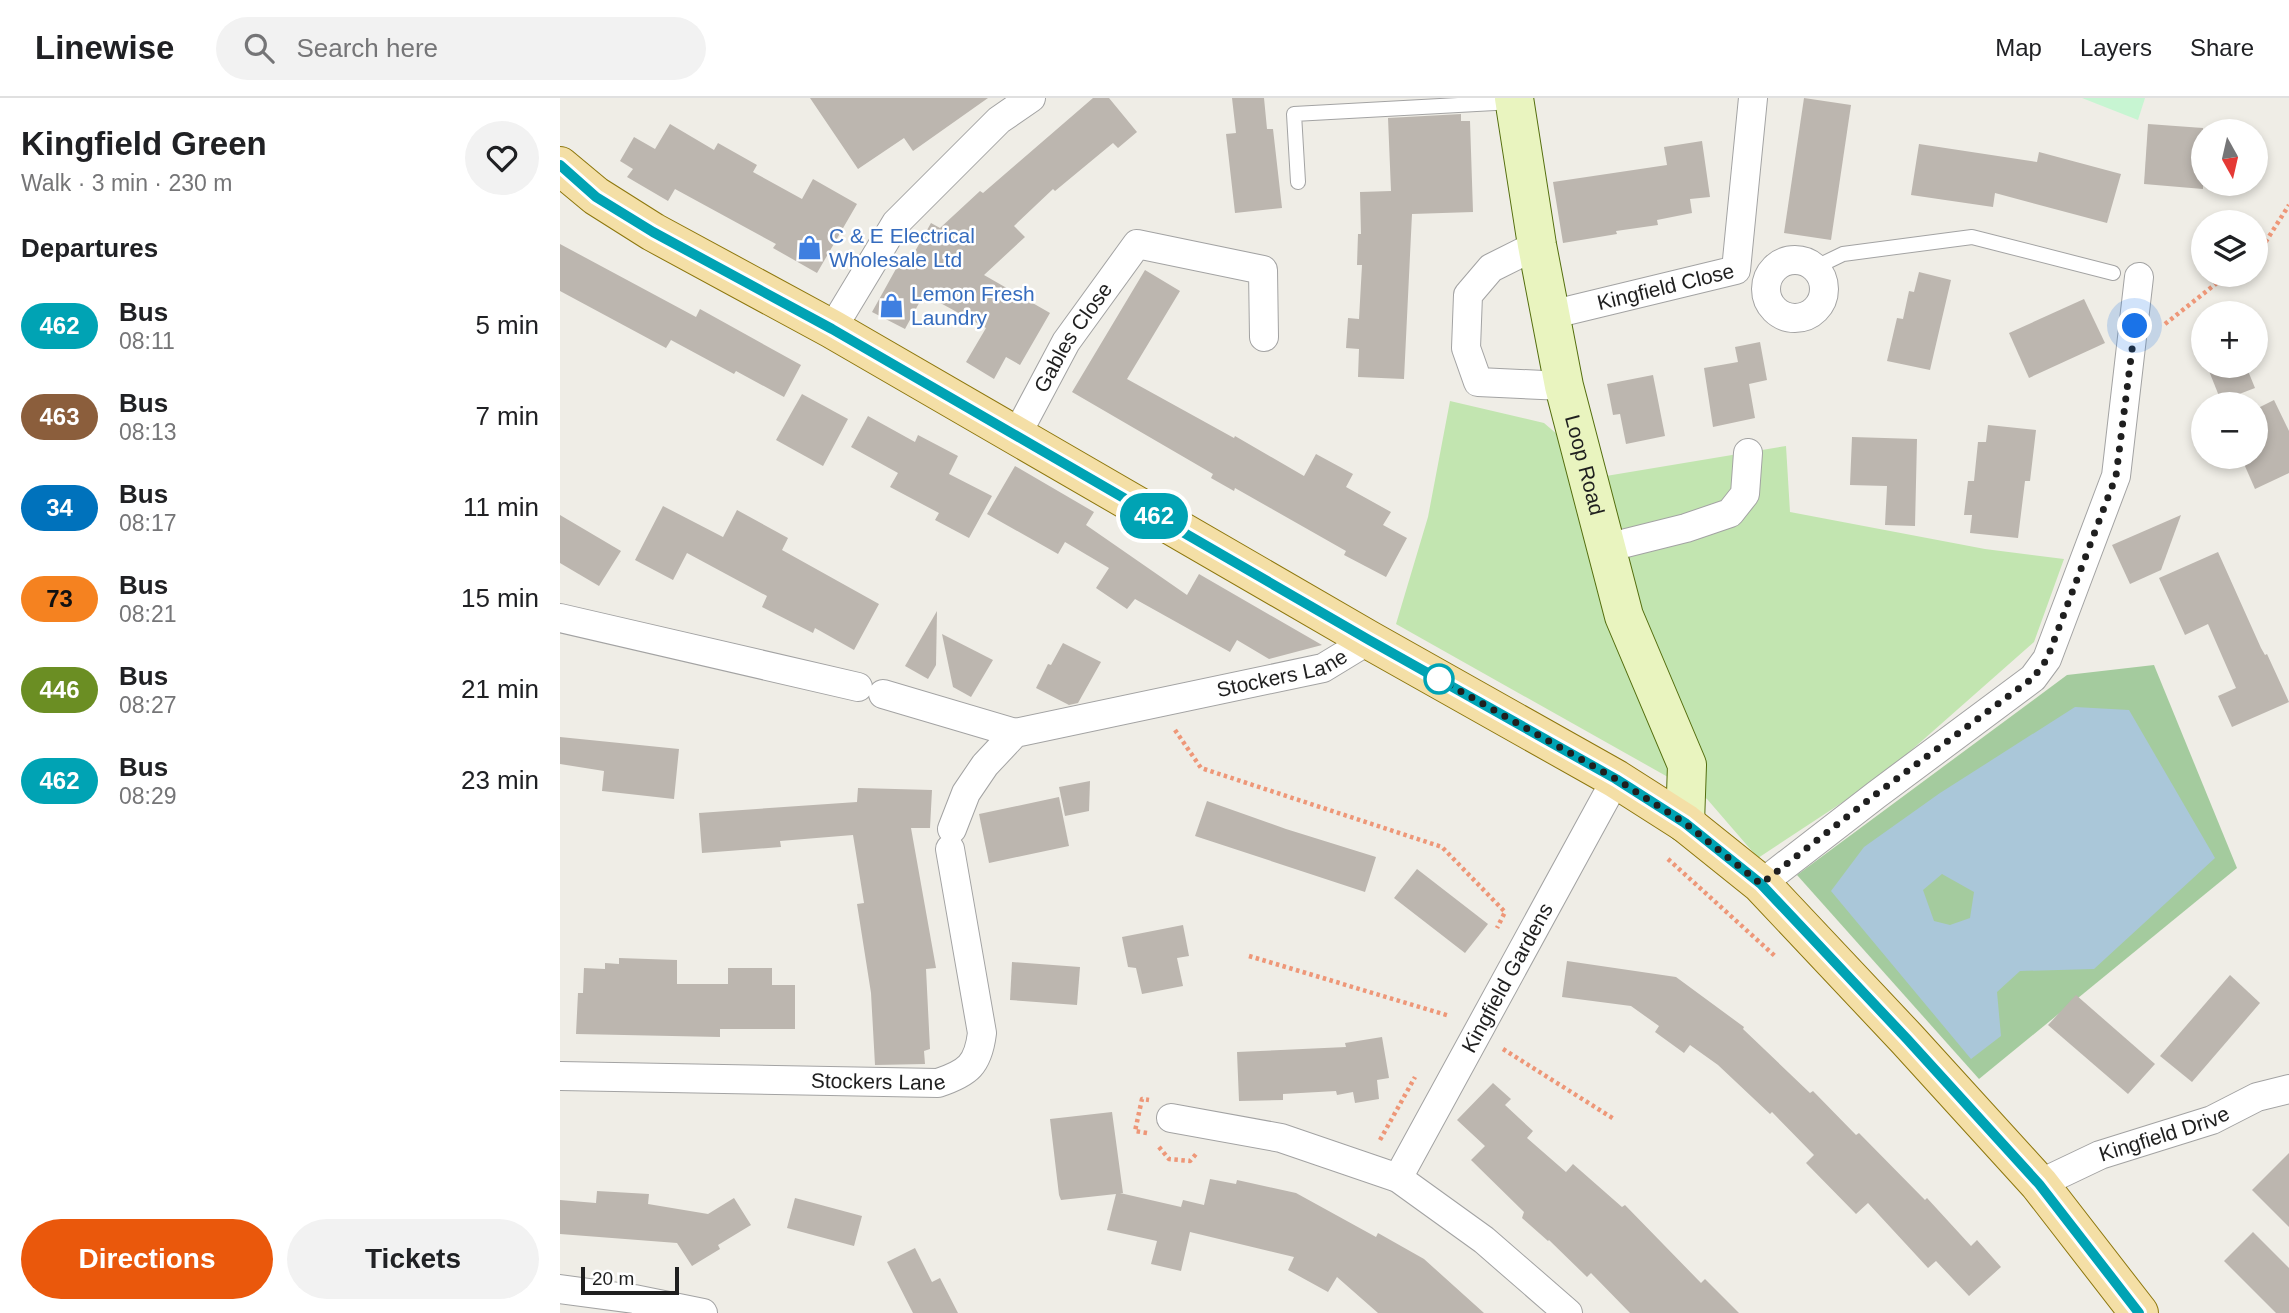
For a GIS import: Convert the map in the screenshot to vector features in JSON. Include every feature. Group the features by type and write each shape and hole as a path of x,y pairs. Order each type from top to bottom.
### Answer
{"main road":[{"name":"Loop Road","path":"1514,100 1537,245 1564,386 1624,616 1687,765 1685,823"},
{"path":"560,166 596,197 653,232 832,329 1369,640 1616,779 1685,823 1761,884 2039,1184 2139,1313"}],"street":[{"path":"832,329 896,223 999,120 1031,98"},
{"name":"Kingfield Close","path":"1550,315 1736,271 1754,98"},
{"name":"Gables Close","path":"1016,436 1066,342 1137,244 1263,270 1264,337"},
{"path":"1537,245 1491,268 1468,295 1466,348 1478,382 1564,386"},
{"path":"1800,261 1814,268 1821,278 1822,296 1819,305 1804,317 1785,316 1770,304 1766,295 1769,276 1782,264 1800,261"},
{"path":"1736,271 1769,276"},
{"path":"1761,884 1876,794 2033,678 2047,659 2116,476 2132,350 2126,275"},
{"path":"1606,548 1730,513 1745,494 1748,453"},
{"path":"560,618 871,691 1015,733"},
{"name":"Stockers Lane","path":"560,1076 938,1083 960,1076 976,1058 982,1033 951,839 966,793 985,765 1015,733 1323,668 1369,640"},
{"name":"Kingfield Gardens","path":"1398,1178 1616,779"},
{"name":"Kingfield Drive","path":"2039,1184 2099,1155 2212,1120 2257,1097 2289,1089"},
{"path":"1164,1110 1281,1138 1398,1178 1484,1240 1568,1313"},
{"path":"560,1289 634,1299 703,1313"}],"lane":[{"path":"1298,183 1294,114 1514,100"},
{"path":"1814,268 1843,254 1972,237 2126,275"}],"path":[{"path":"2268,238 2289,205"},
{"path":"2132,350 2212,287"},
{"path":"1167,701 1171,724 1201,768 1442,847 1505,912 1493,935"},
{"path":"1665,856 1776,957"},
{"path":"1249,956 1450,1016"},
{"path":"1445,1024 1456,1004"},
{"path":"1499,1046 1614,1119"},
{"path":"1377,1146 1421,1066"},
{"path":"1164,1110 1142,1099 1135,1131 1149,1133 1169,1159 1190,1161 1198,1152"}],"green space":[{"path":"2082,98 2145,98 2138,120"},
{"path":"1450,401 1544,423 1606,476 1786,446 1790,512 1985,549 2064,559 2034,642 1881,777 1758,858 1707,799 1396,624 1428,517"},
{"path":"2154,665 2237,868 1979,1079 1797,875 2067,675"}],"water":[{"path":"2075,707 2129,710 2215,858 2094,969 2020,971 1997,992 2001,1036 1971,1059 1831,891 1864,847 1940,793","holes":["1942,874 1974,892 1970,918 1950,925 1934,921 1923,890"]}],"building":[{"path":"810,98 988,98 913,151 904,138 858,169"},
{"path":"1093,98 1109,98 1137,132 1118,148 1113,143 1055,191 1053,189 1014,226 1025,237 984,275 1050,313 1020,365 1006,357 994,379 966,362 986,328 924,294 905,329 872,312 902,258 909,262 931,223 940,228 980,191 983,193"},
{"path":"1232,98 1264,98 1267,129 1273,129 1282,208 1235,213 1226,134 1236,133"},
{"path":"1804,98 1851,105 1831,240 1784,233"},
{"path":"1461,114 1461,121 1470,121 1473,212 1412,214 1404,379 1358,377 1359,349 1346,348 1348,318 1359,319 1362,265 1357,265 1358,234 1361,234 1360,192 1391,191 1388,118"},
{"path":"670,124 714,150 718,143 757,165 753,172 802,199 813,179 857,204 817,273 773,248 776,244 675,189 668,201 627,177 633,169 620,161 634,137 655,149"},
{"path":"2148,124 2191,127 2191,188 2144,184"},
{"path":"1702,141 1710,197 1690,199 1692,213 1657,220 1658,225 1563,243 1553,182 1667,165 1664,147"},
{"path":"1919,144 2037,162 2039,152 2121,174 2107,223 1995,193 1993,207 1911,195"},
{"path":"560,244 696,317 700,309 801,365 784,397 671,340 666,348 560,291"},
{"path":"1145,270 1180,291 1127,379 1304,476 1316,454 1353,474 1346,487 1391,512 1383,525 1407,538 1386,577 1344,555 1346,551 1235,488 1234,491 1211,478 1213,474 1072,392"},
{"path":"1919,272 1951,280 1930,370 1887,361 1897,318 1903,319 1909,291 1914,292"},
{"path":"2084,299 2105,343 2029,378 2009,333"},
{"path":"1760,342 1767,380 1749,384 1755,418 1713,427 1704,368 1738,362 1735,347"},
{"path":"1653,375 1665,436 1626,444 1620,414 1613,415 1607,384"},
{"path":"2212,378 2251,378 2255,388 2245,392 2217,392"},
{"path":"802,394 848,419 823,466 776,440"},
{"path":"2274,400 2289,431 2289,473 2255,489 2246,469 2268,469 2268,403"},
{"path":"868,416 915,442 918,435 958,456 949,474 992,496 969,538 935,520 939,513 890,487 898,473 851,447"},
{"path":"1988,425 2036,430 2030,481 2025,481 2018,538 1970,533 1972,515 1964,515 1968,481 1974,481 1978,442 1986,442"},
{"path":"1852,437 1917,439 1915,526 1885,525 1887,486 1850,485"},
{"path":"1015,466 1094,512 1086,525 1187,595 1199,574 1322,645 1269,659 1237,640 1230,652 1135,599 1127,609 1096,588 1109,568 1065,542 1058,554 987,514"},
{"path":"663,506 723,537 737,510 788,538 782,550 879,604 854,650 815,628 813,633 762,607 767,596 687,553 673,580 635,560"},
{"path":"560,515 621,551 599,586 560,563"},
{"path":"2181,515 2161,570 2130,584 2112,545"},
{"path":"2218,552 2261,648 2265,655 2267,654 2289,702 2232,727 2218,696 2236,688 2208,624 2185,635 2159,578"},
{"path":"937,611 936,665 928,679 905,666"},
{"path":"942,634 993,660 971,697 953,687"},
{"path":"1063,643 1101,662 1078,703 1069,705 1036,688"},
{"path":"560,737 679,749 674,799 602,791 604,771 560,764"},
{"path":"1090,781 1089,811 1065,816 1059,787"},
{"path":"858,788 932,790 930,828 911,828 936,968 926,969 930,1049 924,1051 925,1064 875,1065 871,993 857,904 864,903 853,835 780,841 781,847 702,853 699,813 857,802"},
{"path":"1059,797 1069,846 989,863 979,814"},
{"path":"1207,801 1376,857 1365,892 1195,836"},
{"path":"1417,869 1488,924 1465,953 1394,898"},
{"path":"1183,925 1189,956 1177,958 1183,986 1142,994 1136,968 1128,967 1122,937"},
{"path":"619,958 677,960 677,984 728,984 728,968 772,968 772,985 795,985 795,1029 720,1029 720,1037 576,1034 578,993 583,993 584,968 605,969 605,963 619,964"},
{"path":"1567,961 1676,977 1744,1027 1743,1029 1810,1093 1813,1091 1925,1200 1927,1198 1971,1246 1977,1240 2001,1267 1969,1296 1936,1261 1928,1268 1868,1203 1856,1214 1806,1163 1814,1155 1772,1112 1770,1114 1718,1065 1690,1045 1684,1053 1655,1032 1659,1026 1631,1006 1562,997"},
{"path":"1012,962 1080,967 1077,1005 1010,1000"},
{"path":"2230,975 2260,1003 2192,1082 2160,1056"},
{"path":"2076,995 2155,1064 2128,1094 2048,1025"},
{"path":"1382,1037 1389,1078 1377,1080 1379,1099 1355,1103 1353,1092 1337,1095 1336,1091 1283,1094 1283,1100 1239,1101 1237,1052 1346,1047 1345,1043"},
{"path":"1493,1083 1511,1099 1505,1105 1533,1131 1527,1138 1566,1172 1573,1164 1622,1207 1625,1205 1701,1283 1705,1279 1739,1313 1630,1313 1591,1273 1587,1277 1522,1218 1524,1212 1471,1160 1485,1146 1457,1120"},
{"path":"1112,1112 1123,1193 1120,1193 1181,1207 1183,1200 1204,1205 1210,1179 1236,1184 1237,1180 1296,1193 1376,1237 1378,1233 1424,1259 1484,1313 1378,1313 1337,1277 1328,1292 1288,1270 1294,1257 1190,1232 1181,1271 1151,1264 1157,1241 1107,1230 1116,1194 1061,1200 1059,1195 1050,1119"},
{"path":"2289,1153 2289,1227 2252,1190"},
{"path":"597,1191 649,1194 648,1204 708,1214 734,1198 751,1225 718,1245 720,1249 692,1266 677,1243 560,1234 560,1200 596,1203"},
{"path":"795,1198 862,1216 854,1246 787,1228"},
{"path":"2253,1232 2289,1268 2289,1313 2276,1313 2224,1261"},
{"path":"915,1248 932,1282 940,1278 958,1313 913,1313 887,1262"}],"bus line":[{"name":"462","path":"560,165 596,197 653,232 832,329 1369,640 1616,779 1685,823 1761,884 1907,1039 2039,1184 2139,1313"}],"place":[{"name":"C & E Electrical Wholesale Ltd","path":"809,248"},
{"name":"Lemon Fresh Laundry","path":"891,306"}],"route":[{"path":"1439,679 1616,779 1685,823 1761,884 1876,794 2033,678 2047,659 2116,476 2135,326"}]}
